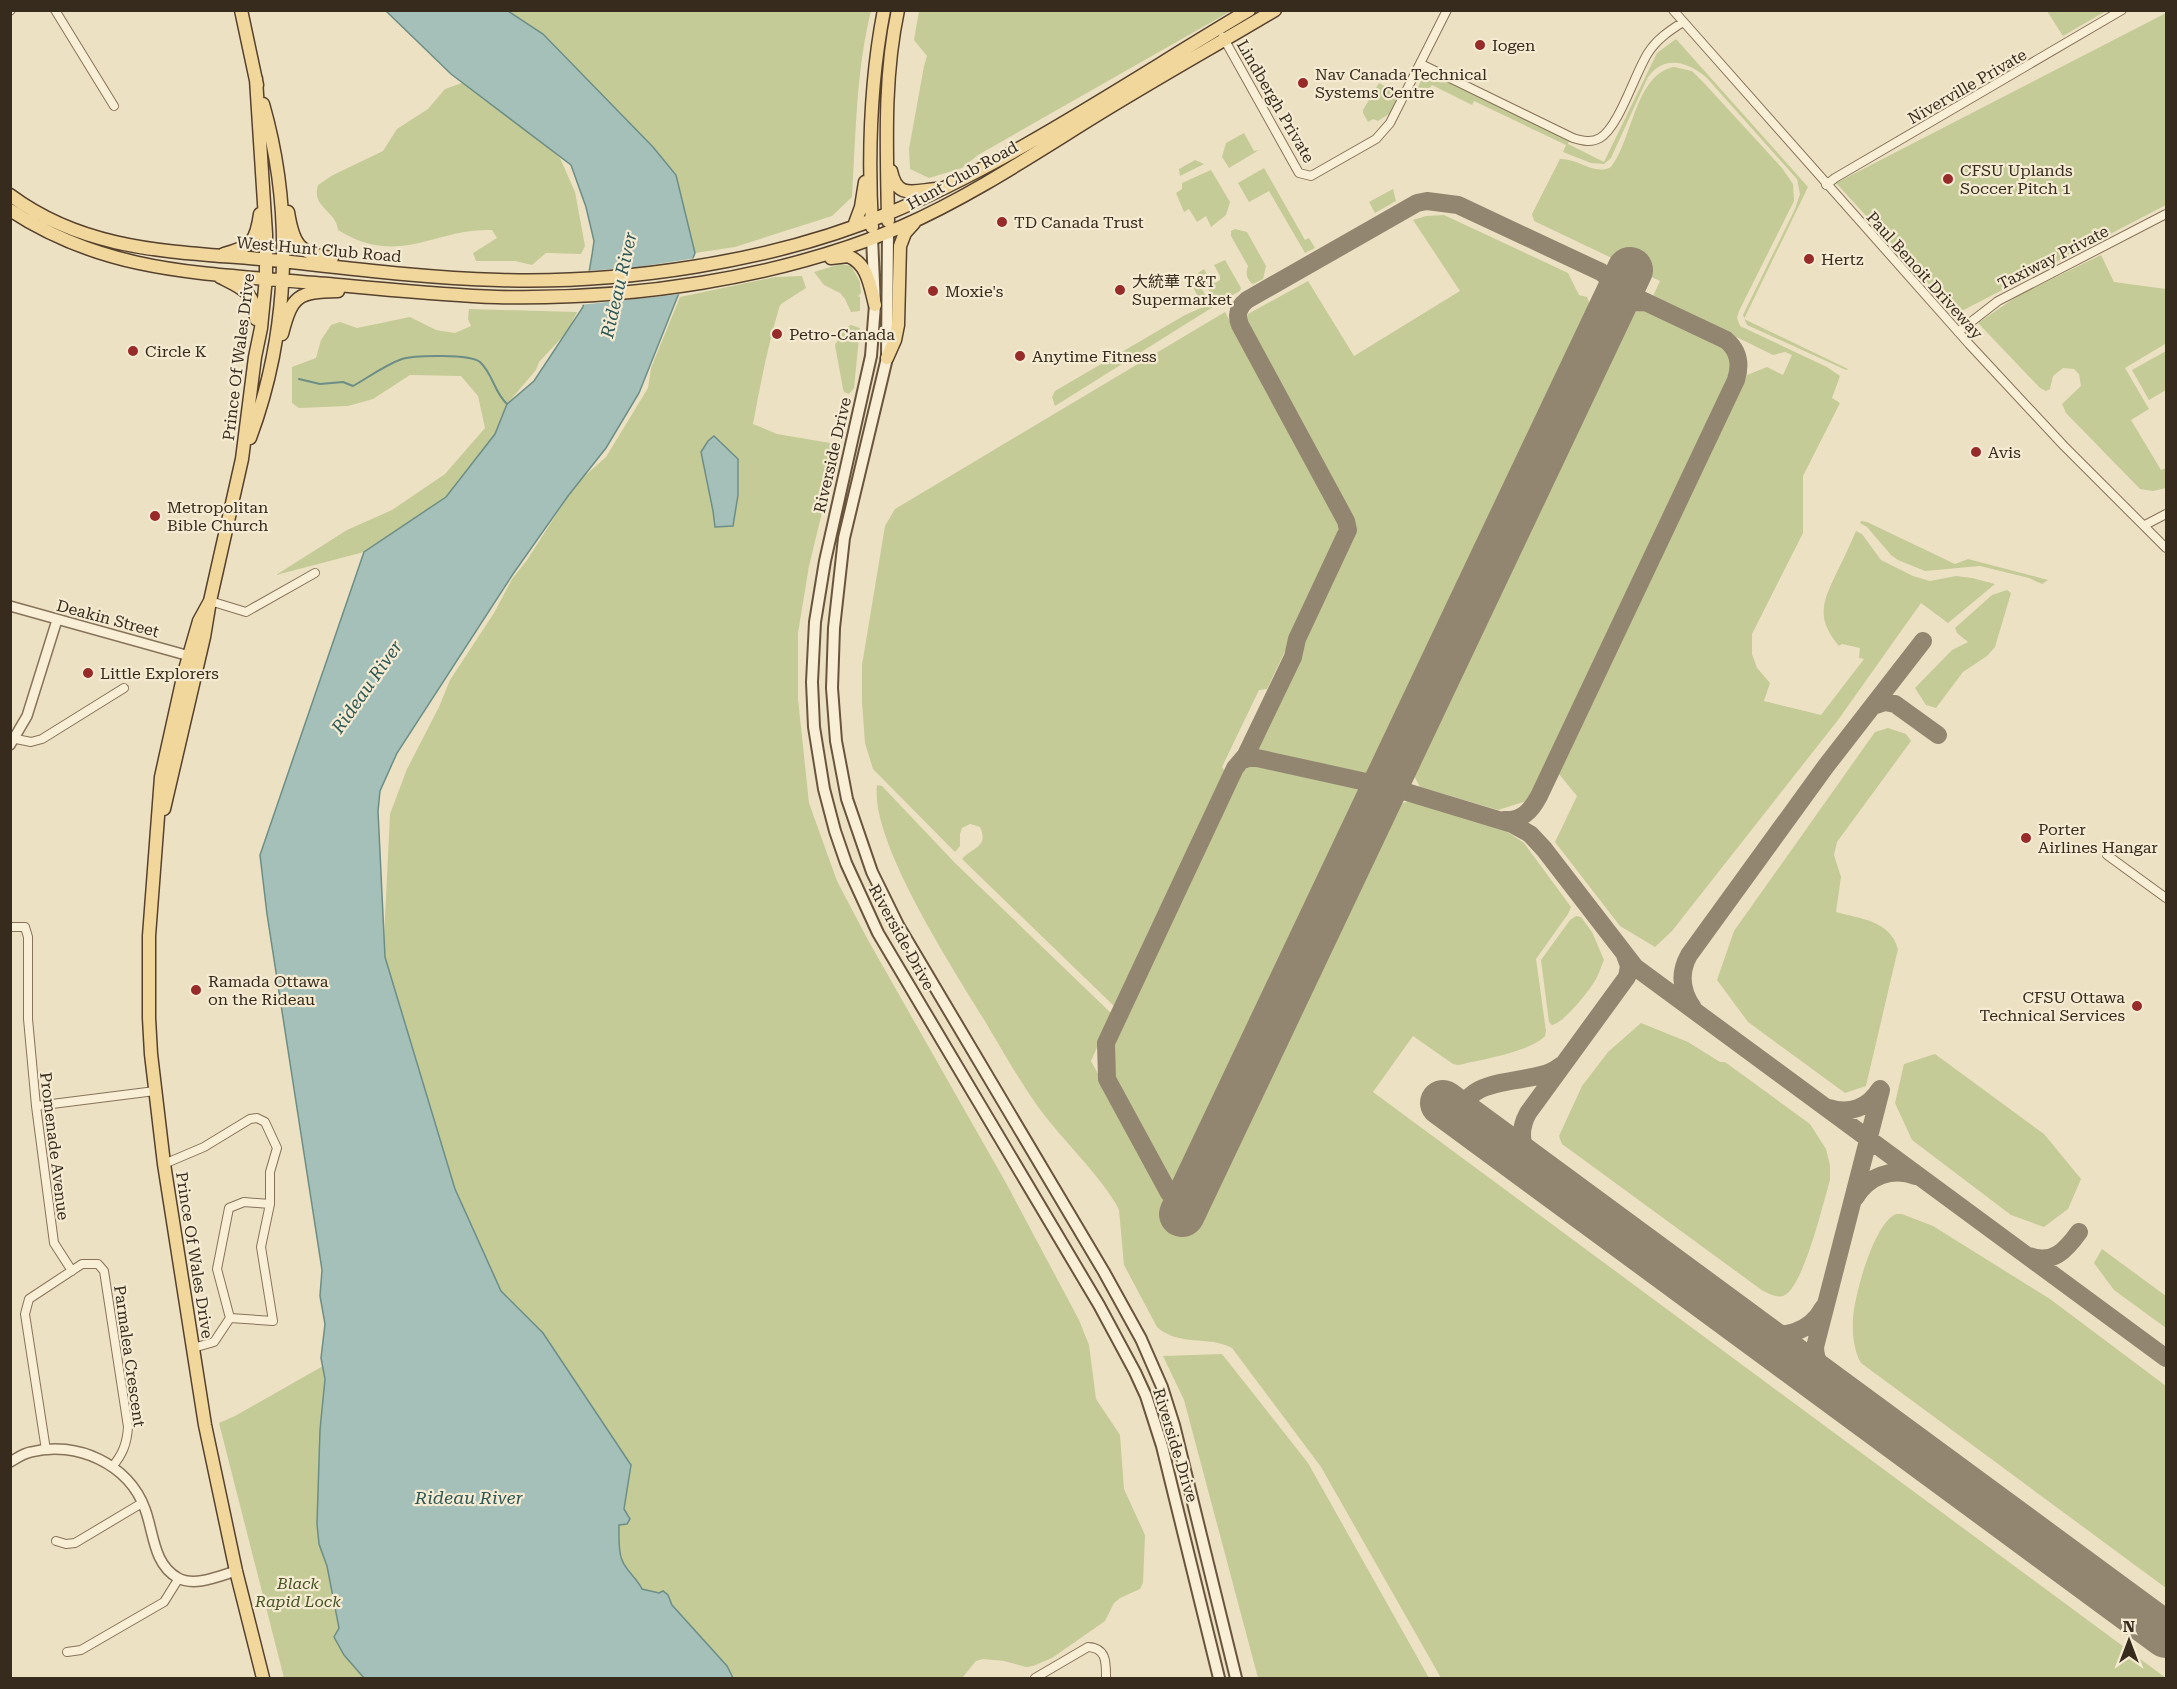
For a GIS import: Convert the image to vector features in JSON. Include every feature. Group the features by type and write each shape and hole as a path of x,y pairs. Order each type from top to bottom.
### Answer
{"main road":[{"name":"Prince Of Wales Drive","path":"241,10 276,158 281,207 282,261 267,383 242,459"},
{"name":"Riverside Drive","path":"884,10 874,70 870,157 875,304 871,356 825,561 814,637 814,727 818,756 830,815 846,863 878,933 1099,1305 1146,1396 1162,1446 1219,1678"},
{"name":"Riverside Drive","path":"898,10 887,96 887,358 844,538 833,648 832,688 839,760 853,818 872,872 898,925 1108,1280 1141,1339 1162,1387 1174,1425 1236,1678"},
{"name":"Hunt Club Road","path":"634,291 700,282 800,260 888,232 919,218 953,202 1012,168 1086,115 1249,10"},
{"name":"Hunt Club Road","path":"637,274 755,254 820,238 888,214 1086,115 1225,40 1275,10"},
{"name":"Prince Of Wales Drive","path":"256,79 266,260 261,328 242,459 207,622 194,657 172,779 157,830 151,889 148,977 151,1054 164,1164 206,1434 263,1678"},
{"path":"888,150 892,174 898,188 914,191 943,188"},
{"path":"854,226 861,207 870,157"},
{"path":"276,158 285,190 291,232 301,249 317,256 455,278"},
{"path":"218,256 245,247 255,237 264,192"},
{"name":"West Hunt Club Road","path":"10,195 52,220 102,239 153,250 455,278 571,280 637,274"},
{"name":"West Hunt Club Road","path":"10,210 44,231 111,257 149,266 216,275 512,297 634,291"},
{"path":"887,358 895,340 898,325 900,246 905,233 919,218"},
{"path":"800,260 816,261 844,256 853,258 860,263 867,274 875,304"},
{"path":"216,275 237,286 254,301 255,357"},
{"path":"271,363 278,349 291,306 306,293 394,290"},
{"path":"253,371 262,374 267,383"},
{"path":"861,405 876,408"}],"street":[{"path":"55,10 114,106"},
{"name":"Lindbergh Private","path":"1218,28 1295,166 1299,172 1314,176 1382,134 1397,112 1447,10"},
{"name":"Paul Benoit Driveway","path":"1673,10 1958,332 2064,446 2166,548"},
{"name":"Niverville Private","path":"1826,185 2122,10"},
{"path":"1421,64 1573,138 1587,142 1600,138 1610,129 1648,53 1660,38 1683,22"},
{"name":"Taxiway Private","path":"1958,332 1998,301 2166,214"},
{"path":"2145,525 2166,514"},
{"path":"210,601 246,612 315,573"},
{"name":"Deakin Street","path":"10,606 194,657"},
{"path":"57,620 34,696 13,742 31,742 42,739 124,688"},
{"path":"2107,855 2166,898"},
{"name":"Promenade Avenue","path":"10,927 25,927 28,937 28,1019 36,1106 54,1243 72,1270"},
{"path":"36,1106 155,1091"},
{"path":"164,1164 204,1147 250,1119 261,1119 267,1126 277,1148 269,1178 270,1204 261,1247 273,1321 230,1318"},
{"path":"193,1348 214,1342 230,1318 217,1269 228,1210 240,1202 270,1204"},
{"name":"Parmalea Crescent","path":"46,1450 25,1314 29,1299 82,1264 98,1264 104,1271 128,1427 127,1442 121,1457 112,1467"},
{"path":"10,1462 30,1452 46,1450 78,1451 95,1457 112,1467 133,1488 142,1503 158,1555 166,1569 179,1578 189,1581 206,1580 236,1570"},
{"path":"56,1542 75,1543 142,1503"},
{"path":"67,1652 81,1650 164,1602 179,1578"},
{"path":"1035,1678 1088,1647 1096,1647 1101,1651 1104,1657 1106,1678"}],"green space":[{"path":"919,10 1231,11 978,155 962,168 929,178 910,169 909,149 927,56 914,40"},
{"path":"508,11 871,11 859,80 852,197 832,216 735,247 695,253 676,175 653,147 543,34"},
{"path":"2047,11 2106,11 2063,36"},
{"path":"2166,13 2166,205 1956,314 1836,183"},
{"path":"1676,39 1808,187 1744,318 1743,315 1795,209 1800,194 1797,179 1699,72 1684,64 1676,63 1661,65 1654,70 1648,77 1611,158 1604,164 1591,163 1563,152 1566,145 1474,101 1472,105 1432,85 1424,96 1416,92 1422,78 1433,75 1569,141 1568,144 1604,162 1657,53"},
{"path":"1674,67 1692,71 1782,168 1793,184 1794,201 1739,311 1737,318 1740,326 1827,367 1840,376 1832,398 1840,403 1803,476 1803,533 1752,634 1752,654 1757,668 1770,683 1764,701 1821,715 1864,659 1859,658 1860,648 1842,644 1839,646 1824,619 1827,594 1856,531 1862,534 1881,560 1913,576 1930,581 1956,576 1995,584 1948,623 1921,603 1838,720 1672,931 1655,947 1620,926 1555,842 1577,796 1559,774 1747,375 1767,367 1783,375 1792,355 1785,352 1773,355 1653,296 1660,281 1534,221 1532,214 1560,159 1598,169 1611,167 1625,141 1643,94 1661,72"},
{"path":"462,83 502,108 560,158 575,192 585,246 581,254 546,253 532,265 515,261 476,261 473,253 497,238 492,230 452,234 416,244 380,246 360,241 338,230 333,218 318,199 318,185 333,175 383,151 397,129 428,109 445,89"},
{"path":"1379,83 1401,94 1392,112 1378,121 1373,119 1368,122 1363,110"},
{"path":"1244,133 1254,151 1259,150 1229,168 1222,157 1226,143"},
{"path":"1195,160 1204,164 1180,176 1179,169"},
{"path":"1264,168 1305,240 1309,238 1315,248 1305,253 1269,191 1249,202 1238,183"},
{"path":"1211,170 1230,202 1226,215 1211,227 1206,216 1197,222 1189,209 1184,212 1176,193 1182,189 1182,183"},
{"path":"1393,189 1396,201 1375,213 1369,202"},
{"path":"1444,215 1568,273 1579,295 1587,297 1595,316 1377,771 1362,774 1261,753 1257,745 1303,648 1301,644 1356,528 1245,324 1248,314 1308,281 1354,356 1460,291 1413,220 1426,216"},
{"path":"1235,229 1247,232 1266,266 1263,279 1253,284 1247,276 1248,266 1231,236 1231,231"},
{"path":"2101,255 2114,282 2166,289 2166,346 2165,344 2125,368 2149,409 2131,420 2161,470 2166,468 2166,488 2153,491 2140,489 2066,413 2062,404 2081,386 2079,374 2074,369 2063,368 2053,376 2050,389 2046,391 2040,388 1978,323 2019,295"},
{"path":"1225,260 1241,288 1240,291 1224,300 1215,300 1198,273 1204,269 1211,281 1215,283 1220,280 1220,276 1214,265"},
{"path":"841,264 851,266 860,282 861,293 858,296 860,297 860,311 851,312 840,293 824,285 814,272"},
{"path":"1194,275 1207,298 1201,302 1188,278"},
{"path":"802,276 806,288 781,304 779,308 764,366 753,424 777,434 842,445 826,496 809,566 798,633 798,699 809,803 837,881 1006,1183 1079,1320 1089,1345 1096,1399 1120,1435 1124,1489 1145,1535 1143,1583 1140,1589 1114,1603 1105,1621 1052,1658 1033,1666 1026,1667 1004,1661 983,1659 976,1661 962,1678 733,1678 727,1666 672,1605 668,1595 642,1589 624,1564 619,1548 619,1525 628,1515 624,1509 631,1465 543,1333 501,1291 455,1189 385,957 390,814 407,769 439,707 450,680 494,613 512,579 579,481 606,457 648,388 651,368 680,297 775,277"},
{"path":"1203,307 1213,307 1055,406 1052,397 1055,391 1185,315"},
{"path":"469,309 577,312 567,332 539,362 536,370 507,404 495,434 446,497 364,552 276,575 347,530 392,510 445,474 485,428 478,396 461,376 410,375 373,399 348,406 299,408 292,403 292,367 316,358 321,340 331,325 340,322 357,328 410,317 436,330 455,333 471,326 468,319"},
{"path":"1643,310 1726,348 1733,370 1527,801 1498,810 1420,787 1409,766 1621,317"},
{"path":"1225,312 1339,518 1341,533 1267,689 1259,690 1222,767 1227,774 1115,1007 962,859 981,843 983,839 980,827 970,824 962,828 960,846 955,852 873,769 865,743 862,665 885,526 895,509"},
{"path":"1745,319 1848,369 1747,325"},
{"path":"851,325 860,328 854,388 849,394 843,389 835,345 845,328"},
{"path":"2166,351 2166,390 2149,400 2132,370"},
{"path":"1861,521 1955,564 1968,559 2048,580 2042,584 2029,578 1980,566 1925,571 1891,555 1867,527 1860,523"},
{"path":"2007,590 2011,593 1995,647 1987,656 1963,672 1936,708 1926,705 1915,688 1952,650 1968,642 1957,633 1955,628 1992,595"},
{"path":"1888,728 1906,734 1911,741 1837,842 1834,855 1841,877 1836,912 1881,926 1894,939 1898,949 1866,1086 1845,1093 1748,1022 1717,980 1734,931 1875,732"},
{"path":"1252,764 1357,786 1368,793 1182,1186 1169,1184 1113,1079 1112,1046 1233,786 1240,775"},
{"path":"877,785 882,786 955,863 1112,1014 1091,1061 1171,1210 1193,1220 1389,806 1415,800 1499,826 1524,843 1571,907 1536,959 1545,1036 1538,1042 1516,1051 1458,1065 1453,1064 1413,1036 1373,1092 2166,1678 1441,1678 1321,1467 1232,1348 1213,1342 1175,1337 1157,1327 1124,1265 1119,1210 1116,1204 1098,1178 1036,1104 936,940 900,872 887,839 878,810"},
{"path":"1576,916 1581,917 1592,932 1604,960 1596,979 1583,998 1563,1019 1552,1025 1549,1022 1541,960 1570,920"},
{"path":"1641,1023 1688,1042 1720,1062 1725,1062 1810,1124 1826,1149 1830,1165 1830,1180 1823,1207 1806,1260 1792,1288 1785,1295 1771,1295 1763,1291 1562,1144 1559,1136 1582,1086 1608,1052"},
{"path":"1935,1054 2044,1134 2081,1179 2068,1209 2044,1227 2011,1215 1912,1140 1895,1103 1904,1064"},
{"path":"1896,1214 1902,1214 1933,1226 2050,1299 2166,1386 2166,1588 1861,1363 1855,1348 1853,1330 1857,1294 1873,1245 1888,1220"},
{"path":"2102,1249 2166,1296 2166,1328 2114,1290 2094,1263"},
{"path":"1222,1354 1308,1463 1429,1678 1258,1678 1184,1400 1163,1356"},
{"name":"Black Rapid Lock","path":"323,1366 325,1379 317,1505 319,1544 327,1566 339,1628 335,1637 344,1655 364,1678 284,1678 219,1423"}],"water":[{"name":"Rideau River","path":"386,11 508,11 543,34 653,147 676,175 695,253 639,393 606,448 568,496 513,574 397,753 380,791 378,811 385,957 455,1189 501,1291 543,1333 631,1465 624,1509 630,1519 627,1524 619,1525 619,1548 624,1564 642,1589 659,1593 663,1591 668,1595 672,1605 727,1666 733,1678 364,1678 344,1655 334,1637 339,1628 327,1566 319,1544 317,1524 320,1430 325,1379 321,1358 325,1324 320,1296 322,1270 260,855 364,552 446,497 495,434 507,404 534,381 583,307 594,241 586,207 571,165 451,74"},
{"path":"714,436 738,459 738,495 733,526 715,527 701,452"}],"pier":[{"path":"696,258 681,294 580,305 586,271 638,267"}],"waterway":[{"path":"299,379 320,384 343,382 353,386 402,359 455,356 480,362 507,404"}],"taxiway":[{"path":"1213,1144 1188,1193 1178,1196 1169,1193 1107,1079 1106,1043 1235,768 1246,755 1293,657 1297,639 1348,530 1346,521 1240,325 1239,311 1247,300 1417,203 1427,201 1458,205 1601,272 1633,296 1726,340 1734,349 1738,363 1736,380 1539,796 1533,806 1521,817 1504,820"},
{"path":"1580,380 1611,314 1625,303 1646,302"},
{"path":"1693,1008 1686,995 1683,982 1684,968 1689,955 1826,766 1923,641"},
{"path":"1417,722 1430,696"},
{"path":"1873,706 1885,702 1895,704 1938,735"},
{"path":"1241,761 1257,758 1366,782 1379,781 1389,773 1418,711"},
{"path":"1348,869 1362,835 1375,812 1390,794 1400,790 1512,824 1530,834 1635,967 2166,1358"},
{"path":"1589,1207 1538,1169 1528,1157 1523,1144 1522,1129 1528,1113 1627,977 1629,966 1625,955"},
{"path":"1532,1169 1509,1153 1478,1146 1471,1141 1463,1126 1465,1104 1473,1094 1486,1087 1534,1077 1560,1066"},
{"path":"1829,1108 1844,1111 1858,1108 1870,1101 1880,1089"},
{"path":"1881,1090 1815,1347 1817,1360 1831,1383 1852,1401 1886,1424"},
{"path":"1855,1198 1860,1190 1881,1175 1907,1173 1916,1176"},
{"path":"2029,1256 2045,1259 2052,1257 2064,1250 2079,1232"},
{"path":"1699,1287 1735,1315 1766,1333 1794,1332 1811,1323 1823,1308"}],"runway":[{"path":"1182,1214 1630,270"},
{"path":"1443,1103 2166,1635"}],"place":[{"name":"Iogen","path":"1480,45"},
{"name":"Nav Canada Technical Systems Centre","path":"1303,83"},
{"name":"CFSU Uplands Soccer Pitch 1","path":"1948,179"},
{"name":"TD Canada Trust","path":"1002,222"},
{"name":"Hertz","path":"1809,259"},
{"name":"大統華 T&T Supermarket","path":"1120,290"},
{"name":"Moxie's","path":"933,291"},
{"name":"Petro-Canada","path":"777,334"},
{"name":"Circle K","path":"133,351"},
{"name":"Anytime Fitness","path":"1020,356"},
{"name":"Avis","path":"1976,452"},
{"name":"Metropolitan Bible Church","path":"155,516"},
{"name":"Little Explorers","path":"88,673"},
{"name":"Porter Airlines Hangar","path":"2026,838"},
{"name":"Ramada Ottawa on the Rideau","path":"196,990"},
{"name":"CFSU Ottawa Technical Services","path":"2137,1006"}]}
